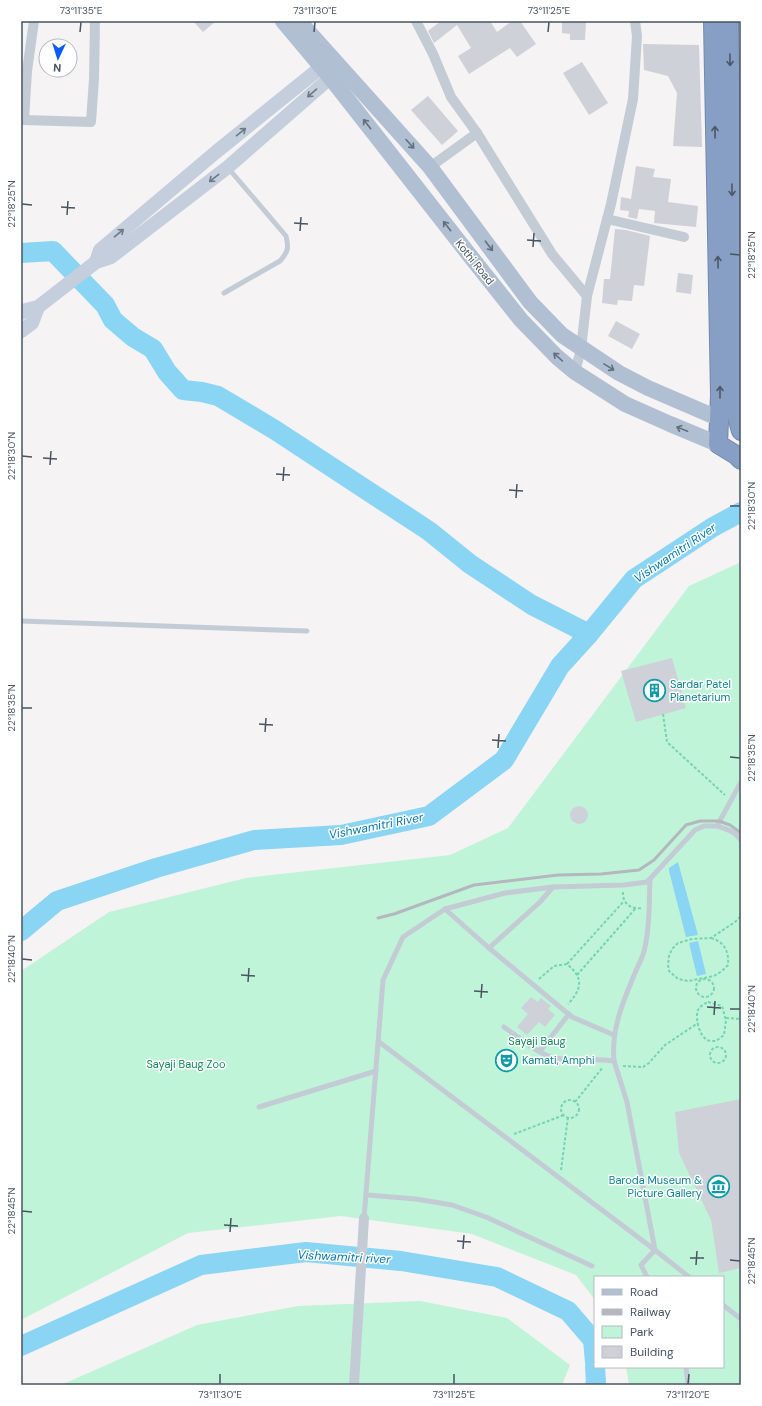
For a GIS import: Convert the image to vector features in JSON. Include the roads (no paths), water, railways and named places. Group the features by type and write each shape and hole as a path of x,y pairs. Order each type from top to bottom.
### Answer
{"highway":[{"path":"713,21 720,387 718,444 738,458"},
{"path":"729,21 737,281 737,417 740,429 738,458"},
{"path":"720,419 740,429"}],"main road":[{"name":"Kothi Road","path":"282,21 332,67 430,167 530,302 562,335 619,373 648,388 720,419"},
{"name":"Kothi Road","path":"299,21 467,252 521,320 557,357 575,372 625,404 718,444"}],"street":[{"path":"34,21 27,71 24,120 91,122 94,79 95,21"},
{"path":"416,21 433,54 451,97 477,133 552,254 587,296"},
{"path":"575,372 581,348 587,296 608,219 633,99 637,36 636,21"},
{"path":"21,313 38,307 96,262 111,257 228,167 332,67"},
{"path":"96,262 100,250 216,152 332,67"},
{"path":"430,167 477,133"},
{"path":"608,219 684,237"},
{"path":"21,331 32,323 38,307"},
{"path":"354,1385 364,1218"}],"lane":[{"path":"224,293 280,261 287,254 288,244 286,236 228,167"},
{"path":"21,621 307,631"},
{"path":"717,826 741,782"},
{"path":"364,1218 383,980 403,937 445,909 505,893 553,887 624,885 647,882 659,871 695,830 704,826 717,826 728,829 740,838 741,841"},
{"path":"650,880 645,948 621,1006 614,1035 613,1062 627,1102 655,1250"},
{"path":"489,948 540,902 553,887"},
{"path":"445,909 562,1009 585,1023 614,1035"},
{"path":"540,1051 569,1014"},
{"path":"504,1027 540,1051 554,1058 613,1062"},
{"path":"379,1042 688,1276"},
{"path":"259,1107 376,1071"},
{"path":"366,1194 416,1199 452,1205 486,1217 592,1266"},
{"path":"646,1276 641,1265 655,1250"},
{"path":"724,1306 741,1319"},
{"path":"686,1368 688,1385"}],"water":[{"path":"678,862 698,935 686,937 669,871 669,868"},
{"path":"698,941 706,974 697,976 689,943"}],"waterway":[{"path":"21,253 53,251 105,305 113,320 133,337 153,349 167,372 183,390 202,392 218,396 275,430 429,531 470,564 532,605 589,634"},
{"name":"Vishwamitri River","path":"21,931 57,901 156,868 254,840 341,835 429,816 504,760 560,666 589,634 634,579 713,527 741,512"},
{"name":"Vishwamitri river","path":"21,1346 201,1265 306,1252 401,1261 497,1277 568,1311 593,1340 594,1351"},
{"name":"Vishwamitri river","path":"595,1368 595,1385"}],"railway":[{"path":"378,918 394,914 474,885 558,875 601,874 639,870 654,860 686,825 700,821 719,821 730,825 741,833"}],"place":[{"name":"Sardar Patel Planetarium","path":"654,690"},
{"name":"Kamati, Amphi","path":"507,1060"},
{"name":"Baroda Museum & Picture Gallery","path":"718,1186"}],"park label":[{"name":"Sayaji Baug","path":"537,1041"},
{"name":"Sayaji Baug Zoo","path":"186,1064"}]}
